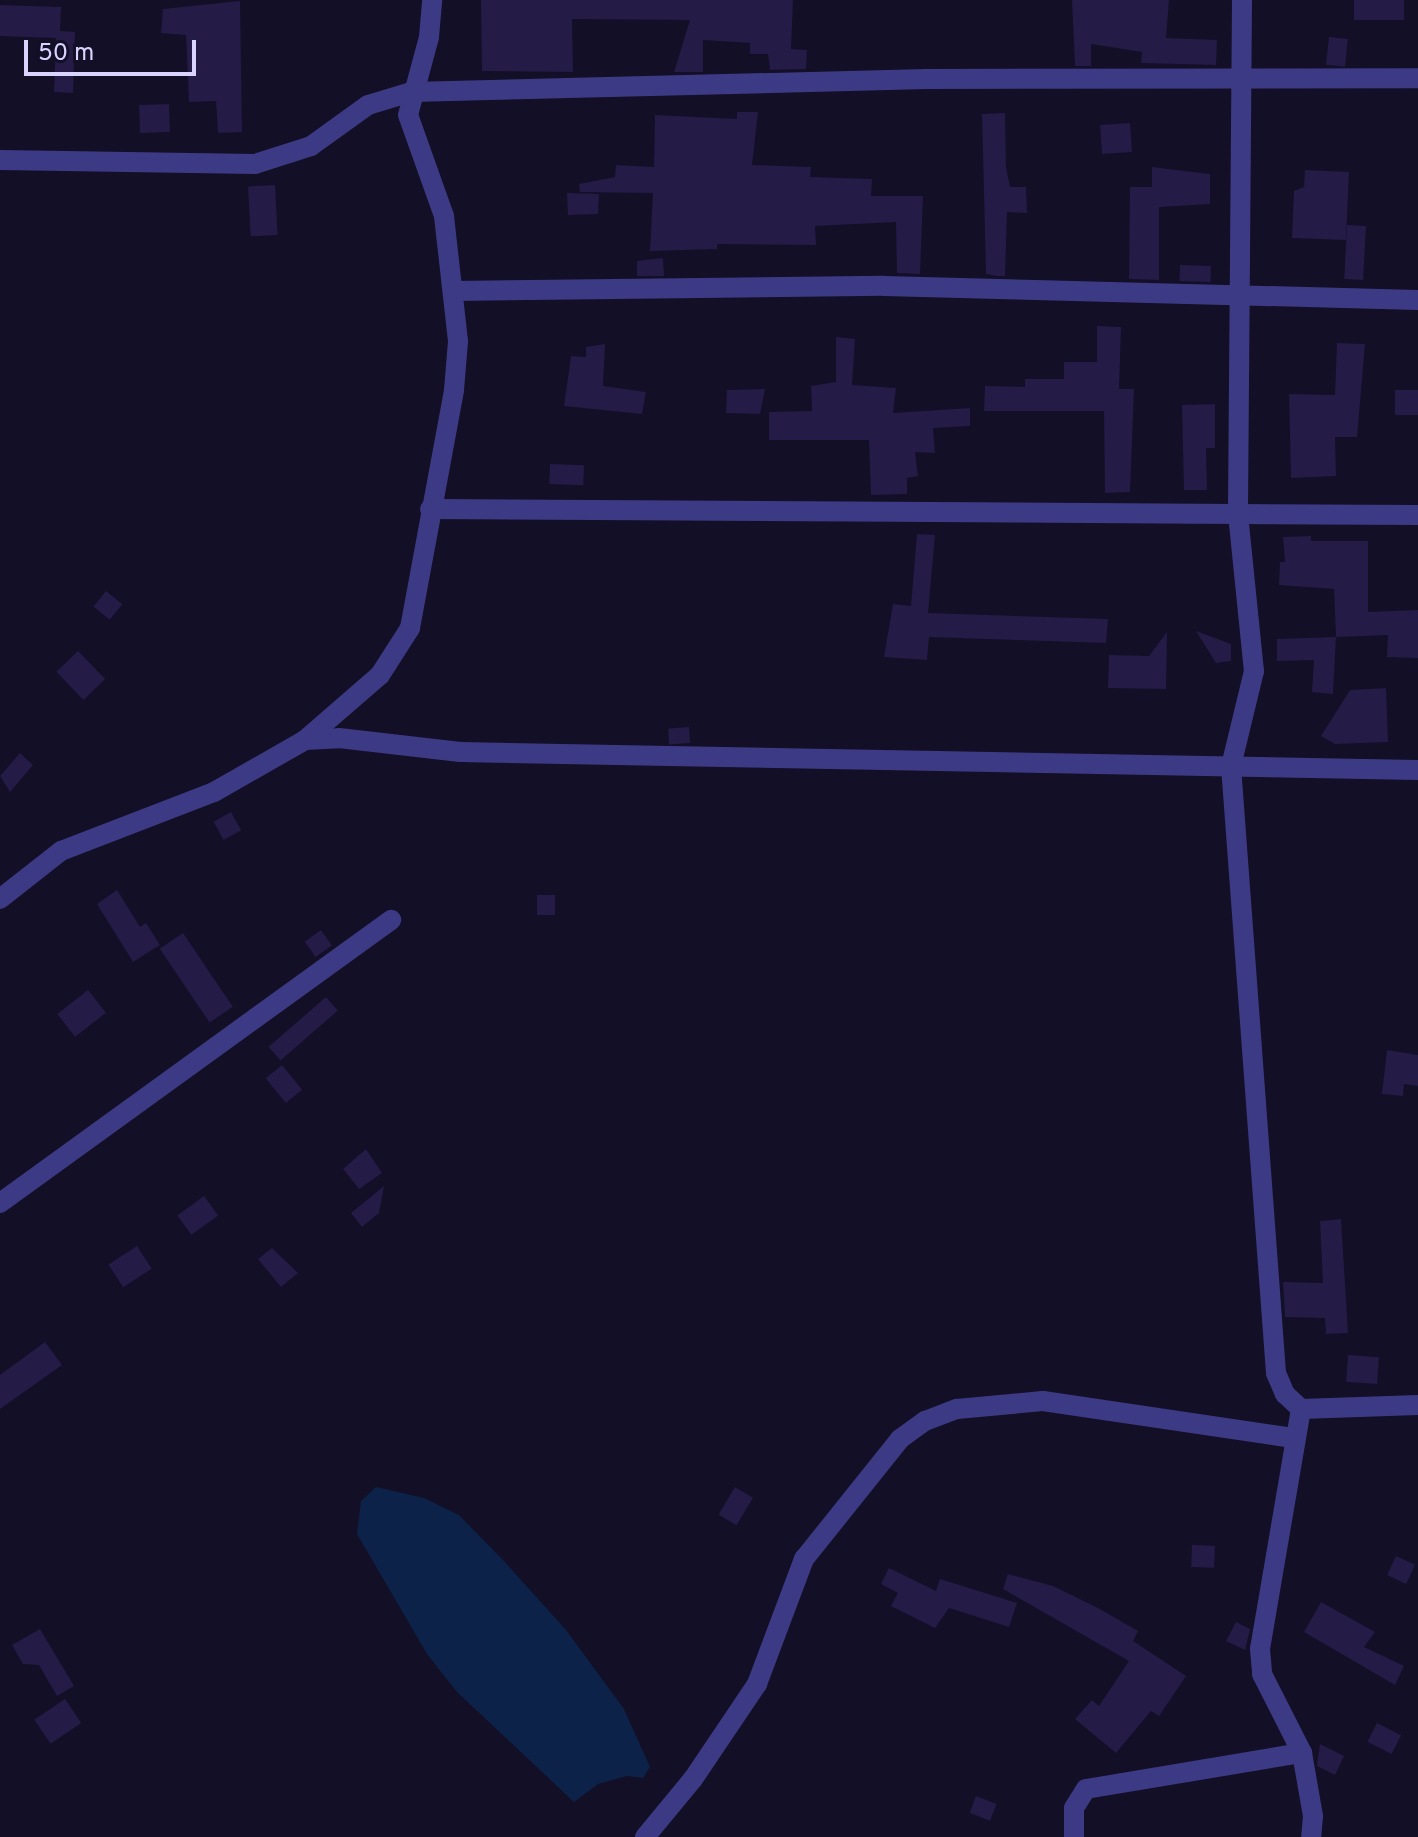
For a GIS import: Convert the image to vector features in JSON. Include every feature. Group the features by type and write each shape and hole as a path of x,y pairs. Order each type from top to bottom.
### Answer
{"street":[{"path":"0,899 61,851 214,792 305,740 380,675 402,645 415,611 457,365 453,291 440,200 410,127 411,92 429,37 432,0"},
{"path":"1242,0 1238,514 1254,671 1231,766 1276,1373 1285,1394 1301,1409 1418,1405"},
{"path":"0,160 255,164 311,146 368,105 411,92 1242,75 1418,78"},
{"path":"453,291 884,286 1238,298 1418,300"},
{"path":"430,509 1418,515"},
{"path":"305,740 339,738 460,752 1418,770"},
{"path":"0,1203 391,920"},
{"path":"645,1837 693,1779 757,1684 804,1559 900,1439 925,1421 957,1409 1043,1401 1295,1438"},
{"path":"1301,1409 1260,1649 1262,1674 1302,1753 1313,1816 1311,1837"},
{"path":"1074,1837 1074,1808 1086,1789 1302,1753"}],"water":[{"path":"376,1487 424,1498 459,1515 504,1561 566,1630 624,1709 650,1767 643,1778 627,1776 598,1784 574,1802 457,1692 427,1654 357,1534 361,1501"}],"building":[{"path":"481,0 793,0 791,49 807,50 806,69 770,70 768,54 750,54 750,43 703,40 703,72 674,72 690,20 572,19 573,72 482,71"},
{"path":"1072,0 1169,0 1166,38 1217,40 1216,65 1141,63 1142,52 1091,44 1091,66 1075,66"},
{"path":"1354,0 1404,0 1404,20 1354,20"},
{"path":"240,1 242,132 218,133 216,101 189,102 186,35 161,33 163,9"},
{"path":"0,5 61,7 60,31 75,32 73,93 54,92 56,38 0,36"},
{"path":"1329,37 1348,39 1345,67 1326,65"},
{"path":"169,104 170,132 140,133 139,105"},
{"path":"737,112 758,112 752,165 811,167 810,177 872,179 871,196 923,196 920,274 897,273 896,222 815,226 816,245 717,244 717,249 650,251 653,193 580,192 579,184 615,177 616,165 654,167 655,115 737,119"},
{"path":"1005,113 1006,167 1010,187 1026,187 1027,213 1007,212 1005,276 997,276 986,274 982,114"},
{"path":"1130,123 1132,152 1102,154 1100,125"},
{"path":"1152,167 1210,174 1210,204 1159,207 1159,280 1129,279 1130,187 1152,187"},
{"path":"1305,170 1349,172 1346,240 1292,238 1294,191 1304,187"},
{"path":"275,185 278,235 251,236 248,186"},
{"path":"567,193 599,194 598,214 568,215"},
{"path":"1347,225 1366,226 1363,280 1344,279"},
{"path":"663,258 664,276 637,276 637,261"},
{"path":"1180,265 1211,266 1210,282 1179,281"},
{"path":"1097,326 1121,327 1119,389 1134,389 1130,492 1105,493 1104,411 984,411 985,386 1025,387 1025,379 1064,379 1064,362 1097,362"},
{"path":"836,337 855,339 852,385 896,388 893,413 970,408 970,426 933,428 935,453 915,452 918,476 907,478 907,494 871,495 869,440 769,440 769,412 812,411 811,386 836,382"},
{"path":"1337,343 1365,344 1357,437 1335,437 1336,476 1291,478 1289,394 1335,395"},
{"path":"605,344 603,386 646,392 642,414 564,406 571,356 586,357 586,347"},
{"path":"765,389 760,414 726,413 727,390"},
{"path":"1395,390 1418,390 1418,415 1395,415"},
{"path":"1215,404 1215,448 1206,448 1207,490 1184,490 1182,405"},
{"path":"550,464 584,465 583,485 549,484"},
{"path":"917,534 935,535 928,613 1108,619 1106,643 929,637 927,660 884,657 893,604 911,606"},
{"path":"1311,536 1311,541 1368,541 1368,612 1418,610 1418,658 1387,657 1388,635 1336,637 1334,589 1279,585 1280,562 1285,562 1283,537"},
{"path":"106,591 122,604 110,620 93,607"},
{"path":"1196,631 1231,644 1231,661 1216,663"},
{"path":"1167,632 1166,689 1108,688 1109,655 1149,656"},
{"path":"1336,637 1333,694 1312,692 1314,660 1277,661 1277,639"},
{"path":"78,651 105,679 84,700 56,672"},
{"path":"1386,688 1388,742 1335,744 1321,736 1350,690"},
{"path":"689,727 690,743 669,744 668,728"},
{"path":"20,753 33,765 10,792 0,776"},
{"path":"231,812 241,830 224,840 214,822"},
{"path":"117,890 140,927 146,923 160,945 133,962 97,904"},
{"path":"537,895 555,895 555,915 537,915"},
{"path":"321,930 332,946 316,957 305,941"},
{"path":"183,933 233,1007 210,1022 160,949"},
{"path":"88,990 106,1013 75,1037 57,1014"},
{"path":"326,997 338,1011 280,1060 269,1047"},
{"path":"1387,1050 1418,1055 1418,1086 1404,1084 1403,1096 1382,1094"},
{"path":"282,1065 302,1090 286,1103 266,1078"},
{"path":"366,1149 382,1173 359,1189 343,1169"},
{"path":"384,1186 379,1213 362,1227 351,1213"},
{"path":"204,1196 218,1215 191,1235 177,1215"},
{"path":"1341,1219 1348,1333 1326,1334 1325,1318 1285,1317 1283,1282 1323,1283 1320,1221"},
{"path":"137,1246 152,1269 123,1287 108,1265"},
{"path":"272,1248 298,1273 281,1287 258,1259"},
{"path":"45,1342 62,1365 0,1409 0,1375"},
{"path":"1348,1355 1379,1357 1377,1384 1346,1382"},
{"path":"735,1487 753,1498 737,1525 719,1514"},
{"path":"1192,1545 1215,1546 1214,1568 1191,1567"},
{"path":"1396,1556 1415,1565 1406,1584 1387,1575"},
{"path":"889,1568 936,1591 940,1579 1017,1603 1009,1627 949,1608 935,1628 891,1606 898,1593 881,1584"},
{"path":"1008,1574 1053,1586 1098,1608 1138,1631 1133,1641 1186,1676 1159,1716 1151,1711 1116,1753 1075,1719 1092,1700 1099,1706 1129,1661 1003,1589"},
{"path":"1321,1602 1375,1632 1364,1647 1404,1666 1395,1685 1304,1632"},
{"path":"1236,1622 1250,1629 1245,1650 1226,1641"},
{"path":"40,1629 74,1686 57,1696 39,1665 23,1664 12,1645"},
{"path":"65,1699 81,1723 51,1744 34,1720"},
{"path":"1377,1723 1401,1735 1392,1754 1367,1742"},
{"path":"1320,1744 1344,1756 1335,1775 1317,1766"},
{"path":"976,1796 997,1804 990,1821 970,1813"}]}
